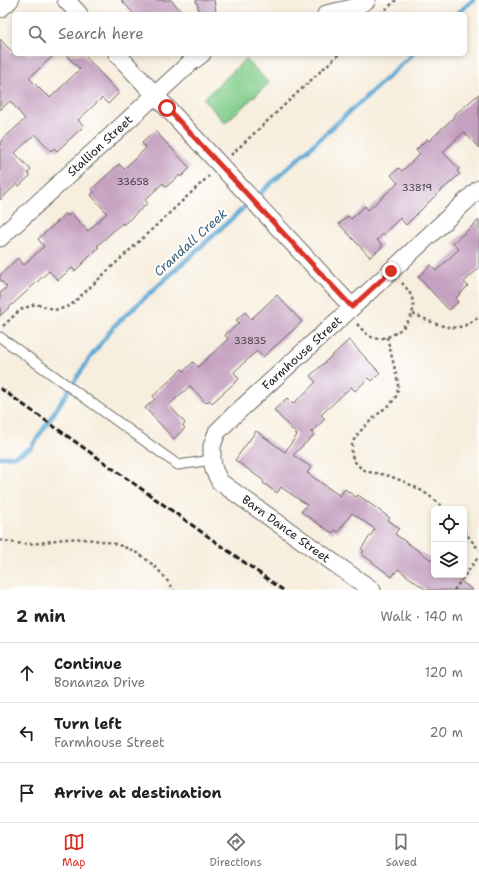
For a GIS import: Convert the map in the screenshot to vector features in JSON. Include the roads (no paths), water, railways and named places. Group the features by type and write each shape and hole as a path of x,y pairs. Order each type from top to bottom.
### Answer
{"street":[{"path":"0,10 10,0"},
{"path":"66,0 77,12"},
{"path":"335,12 353,8 367,0"},
{"path":"119,56 295,245 349,310"},
{"name":"Stallion Street","path":"0,238 199,56"},
{"name":"Farmhouse Street","path":"212,460 212,446 217,432 479,189"},
{"name":"Barn Dance Street","path":"212,460 214,470 220,482 372,590"}],"lane":[{"path":"0,337 178,465 212,460"}],"waterway":[{"name":"Crandall Creek","path":"459,12 473,0"},
{"name":"Crandall Creek","path":"256,197 411,56"},
{"name":"Crandall Creek","path":"0,457 15,456 31,448 89,359 114,326 250,202"}],"railway":[{"path":"0,388 283,590"}]}
